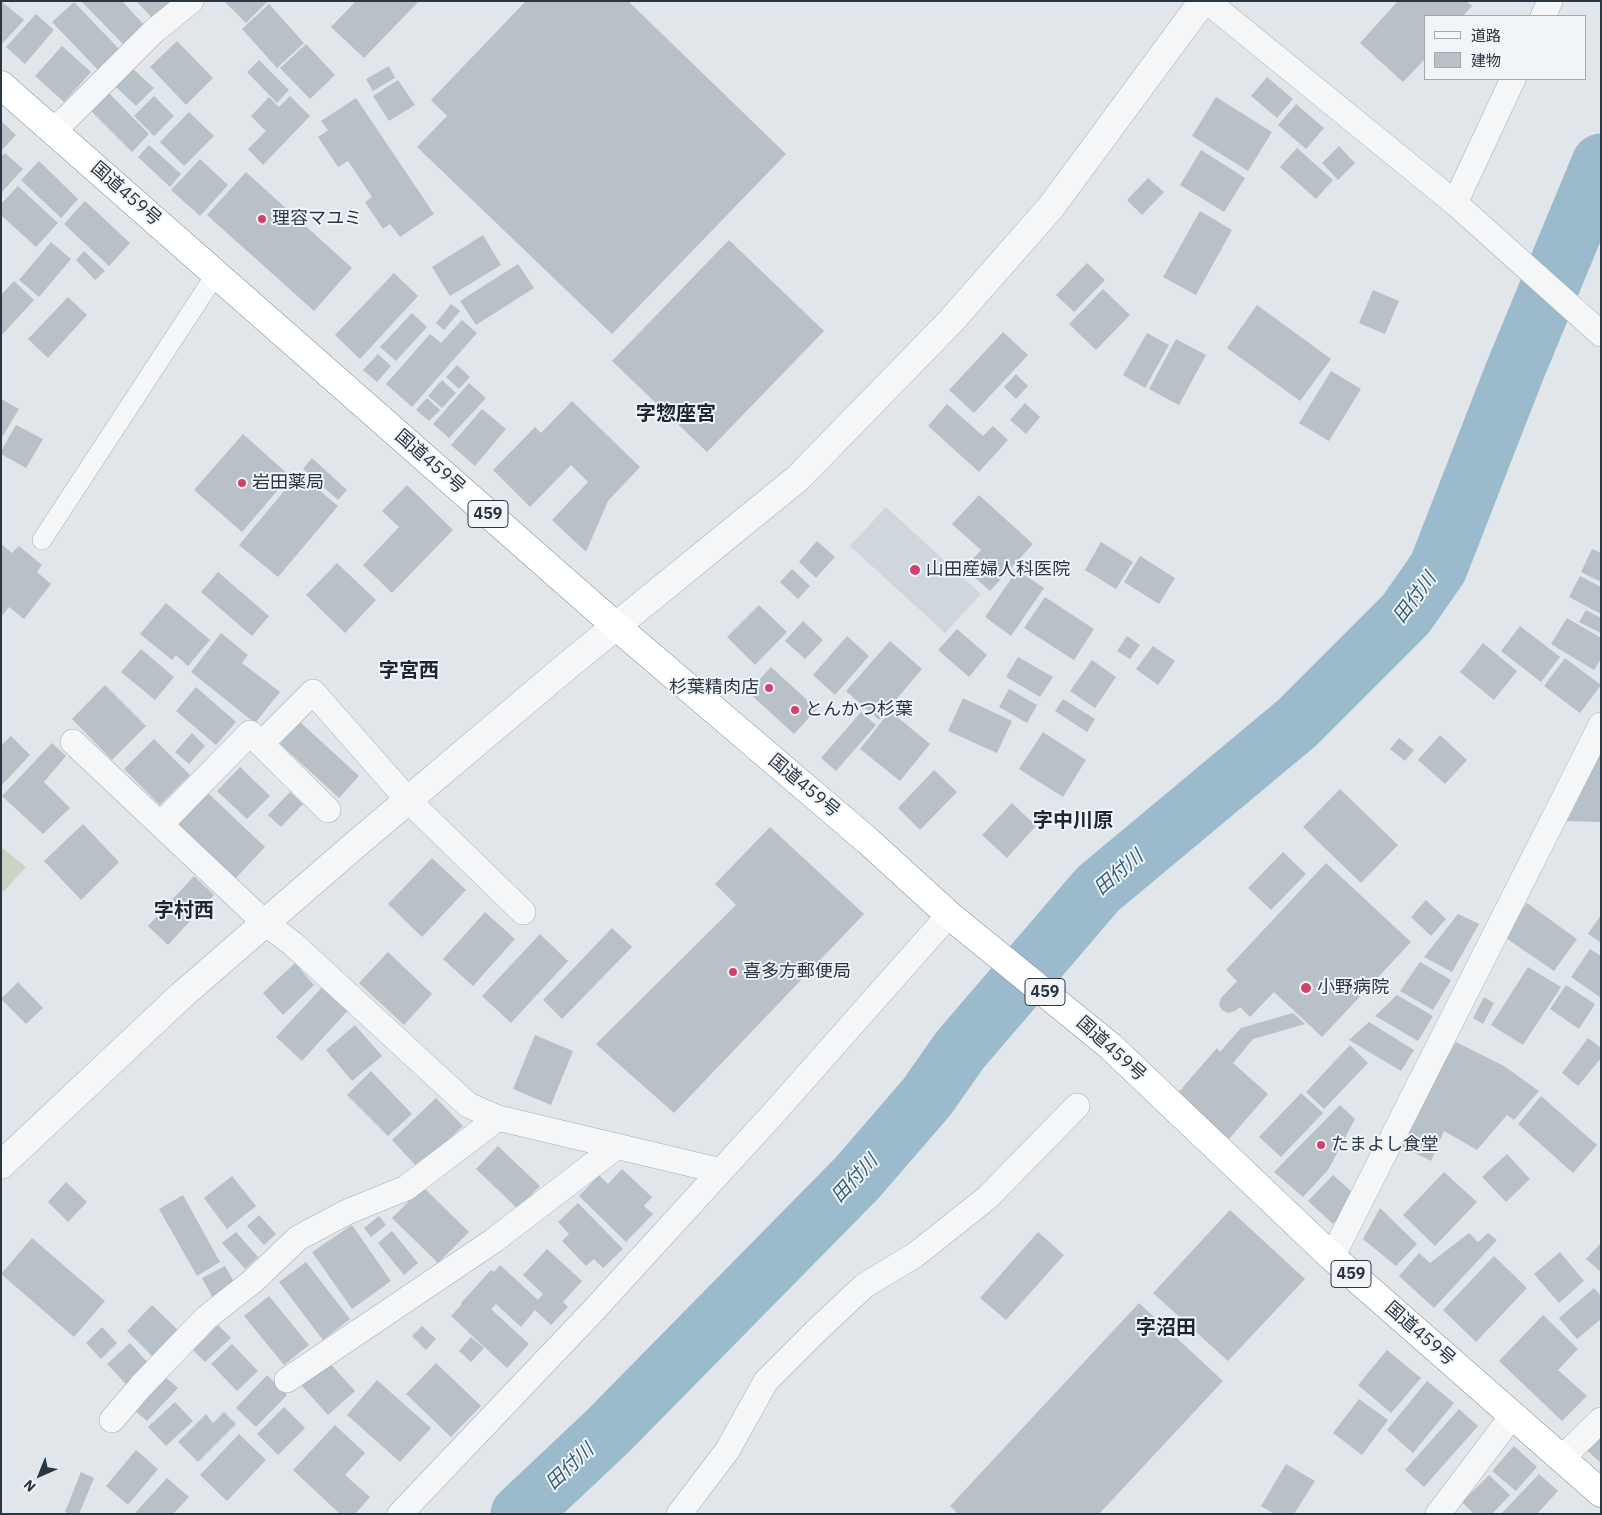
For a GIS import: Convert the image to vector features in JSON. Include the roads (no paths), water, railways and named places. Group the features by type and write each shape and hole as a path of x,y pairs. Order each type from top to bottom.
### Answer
{"highway":[{"name":"国道459号","path":"1,85 617,627 868,841 949,915 1110,1046 1332,1257 1601,1493"}],"street":[{"path":"53,130 154,31 191,1"},
{"path":"1,1165 182,995 265,923 567,666 798,478 952,321 1051,207 1205,1 1456,202 1601,334"},
{"path":"1543,15 1550,1"},
{"path":"1456,202 1513,80"},
{"path":"42,540 210,283"},
{"path":"261,744 313,692 408,800 523,912"},
{"path":"1332,1257 1601,725"},
{"path":"161,824 250,733 328,810"},
{"path":"73,742 265,923 293,944 468,1106 498,1118 721,1171"},
{"path":"400,1514 593,1311 721,1171 949,915"},
{"path":"679,1514 727,1451 766,1381 864,1286 915,1255 987,1198 1077,1106"},
{"path":"112,1420 140,1386 206,1318 253,1281 298,1238 347,1212 406,1188 498,1118"},
{"path":"287,1380 493,1240 616,1147"},
{"path":"1438,1514 1513,1415"},
{"path":"1562,1458 1601,1420"}],"waterway":[{"name":"田付川","path":"520,1514 607,1432 857,1178 927,1097 960,1050 1098,889 1297,723 1406,614 1438,568 1514,373 1601,163"}],"place":[{"name":"理容マユミ","path":"262,219"},
{"name":"岩田薬局","path":"242,483"},
{"name":"山田産婦人科医院","path":"915,570"},
{"name":"杉葉精肉店","path":"769,688"},
{"name":"とんかつ杉葉","path":"795,710"},
{"name":"喜多方郵便局","path":"733,972"},
{"name":"小野病院","path":"1306,988"},
{"name":"たまよし食堂","path":"1321,1145"}],"district":[{"name":"字惣座宮","path":"676,414"},
{"name":"字宮西","path":"409,671"},
{"name":"字中川原","path":"1073,821"},
{"name":"字村西","path":"184,911"},
{"name":"字沼田","path":"1166,1328"}]}
